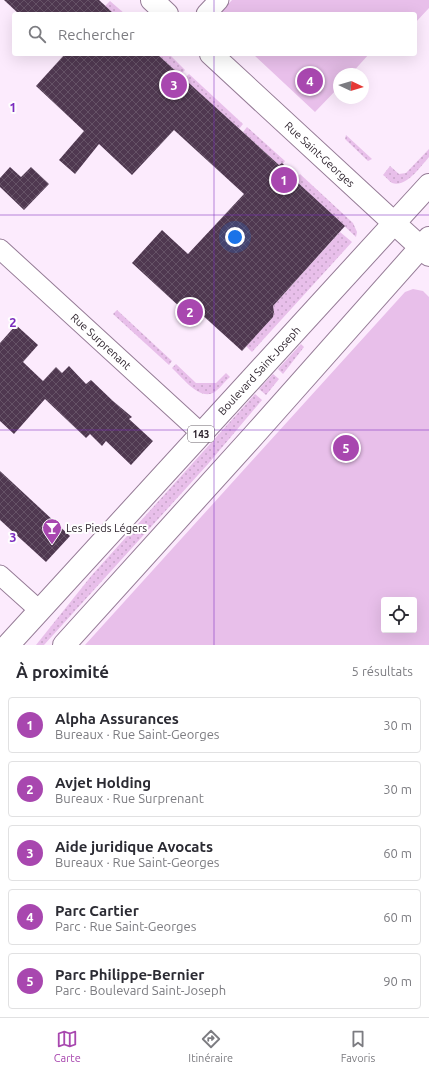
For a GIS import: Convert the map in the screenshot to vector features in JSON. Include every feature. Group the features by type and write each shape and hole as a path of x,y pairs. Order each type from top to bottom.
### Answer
{"main road":[{"path":"152,0 165,12"},
{"name":"Rue Saint-Georges","path":"213,56 394,223 426,247"},
{"name":"Boulevard Saint-Joseph","path":"8,645 429,185"},
{"path":"64,645 426,247"}],"street":[{"path":"208,12 219,0"},
{"name":"Rue Surprenant","path":"0,249 202,434"},
{"path":"0,575 39,610"}],"shaded area":[{"path":"232,0 429,0 429,8 417,21 417,12 221,12"},
{"path":"110,1 123,12 112,12 105,6"},
{"path":"159,56 171,56 185,70 180,75"},
{"path":"255,56 367,56 356,68 333,68 333,93 315,112"},
{"path":"189,74 243,124 239,129 184,79"},
{"path":"247,127 285,161 283,164 282,163 279,165 243,132"},
{"path":"346,135 372,159 368,161 345,139"},
{"path":"429,149 429,157 413,175 403,182 397,184 392,183 383,175 390,166 399,174 406,173"},
{"path":"300,174 353,223 357,232 356,237 296,181"},
{"path":"340,232 352,242 252,352 246,346 273,317 273,306"},
{"path":"413,289 423,291 429,297 429,645 85,645 405,292"},
{"path":"117,310 172,361 169,365 113,314"},
{"path":"301,344 304,347 283,374 278,369"},
{"path":"176,364 196,383 216,383 226,373 230,377 216,391 210,394 204,394 192,388 172,368"},
{"path":"273,374 279,379 266,395 259,389"},
{"path":"255,394 262,400 208,464 44,645 36,645 92,575"}],"building":[{"path":"4,0 99,0 112,12 17,12"},
{"path":"63,56 159,56 279,165 282,163 298,178 296,181 345,226 273,306 273,317 242,351 200,313 194,320 132,263 162,230 188,254 244,194 174,130 132,175 99,144 75,174 59,160 84,131 36,86"},
{"path":"10,167 21,177 31,167 49,184 24,210 0,187 0,178"},
{"path":"16,325 38,345 23,362 43,381 56,367 62,373 69,366 86,384 91,380 132,417 129,419 153,441 131,465 106,441 102,446 90,434 86,438 45,399 14,434 0,421 0,343"},
{"path":"0,471 70,536 46,562 0,520"}],"place":[{"name":"Parc Cartier","path":"310,81"},
{"name":"Aide juridique Avocats","path":"174,85"},
{"name":"Alpha Assurances","path":"284,180"},
{"name":"Avjet Holding","path":"190,312"},
{"name":"Parc Philippe-Bernier","path":"346,448"},
{"name":"Les Pieds Légers","path":"52,545"}]}
